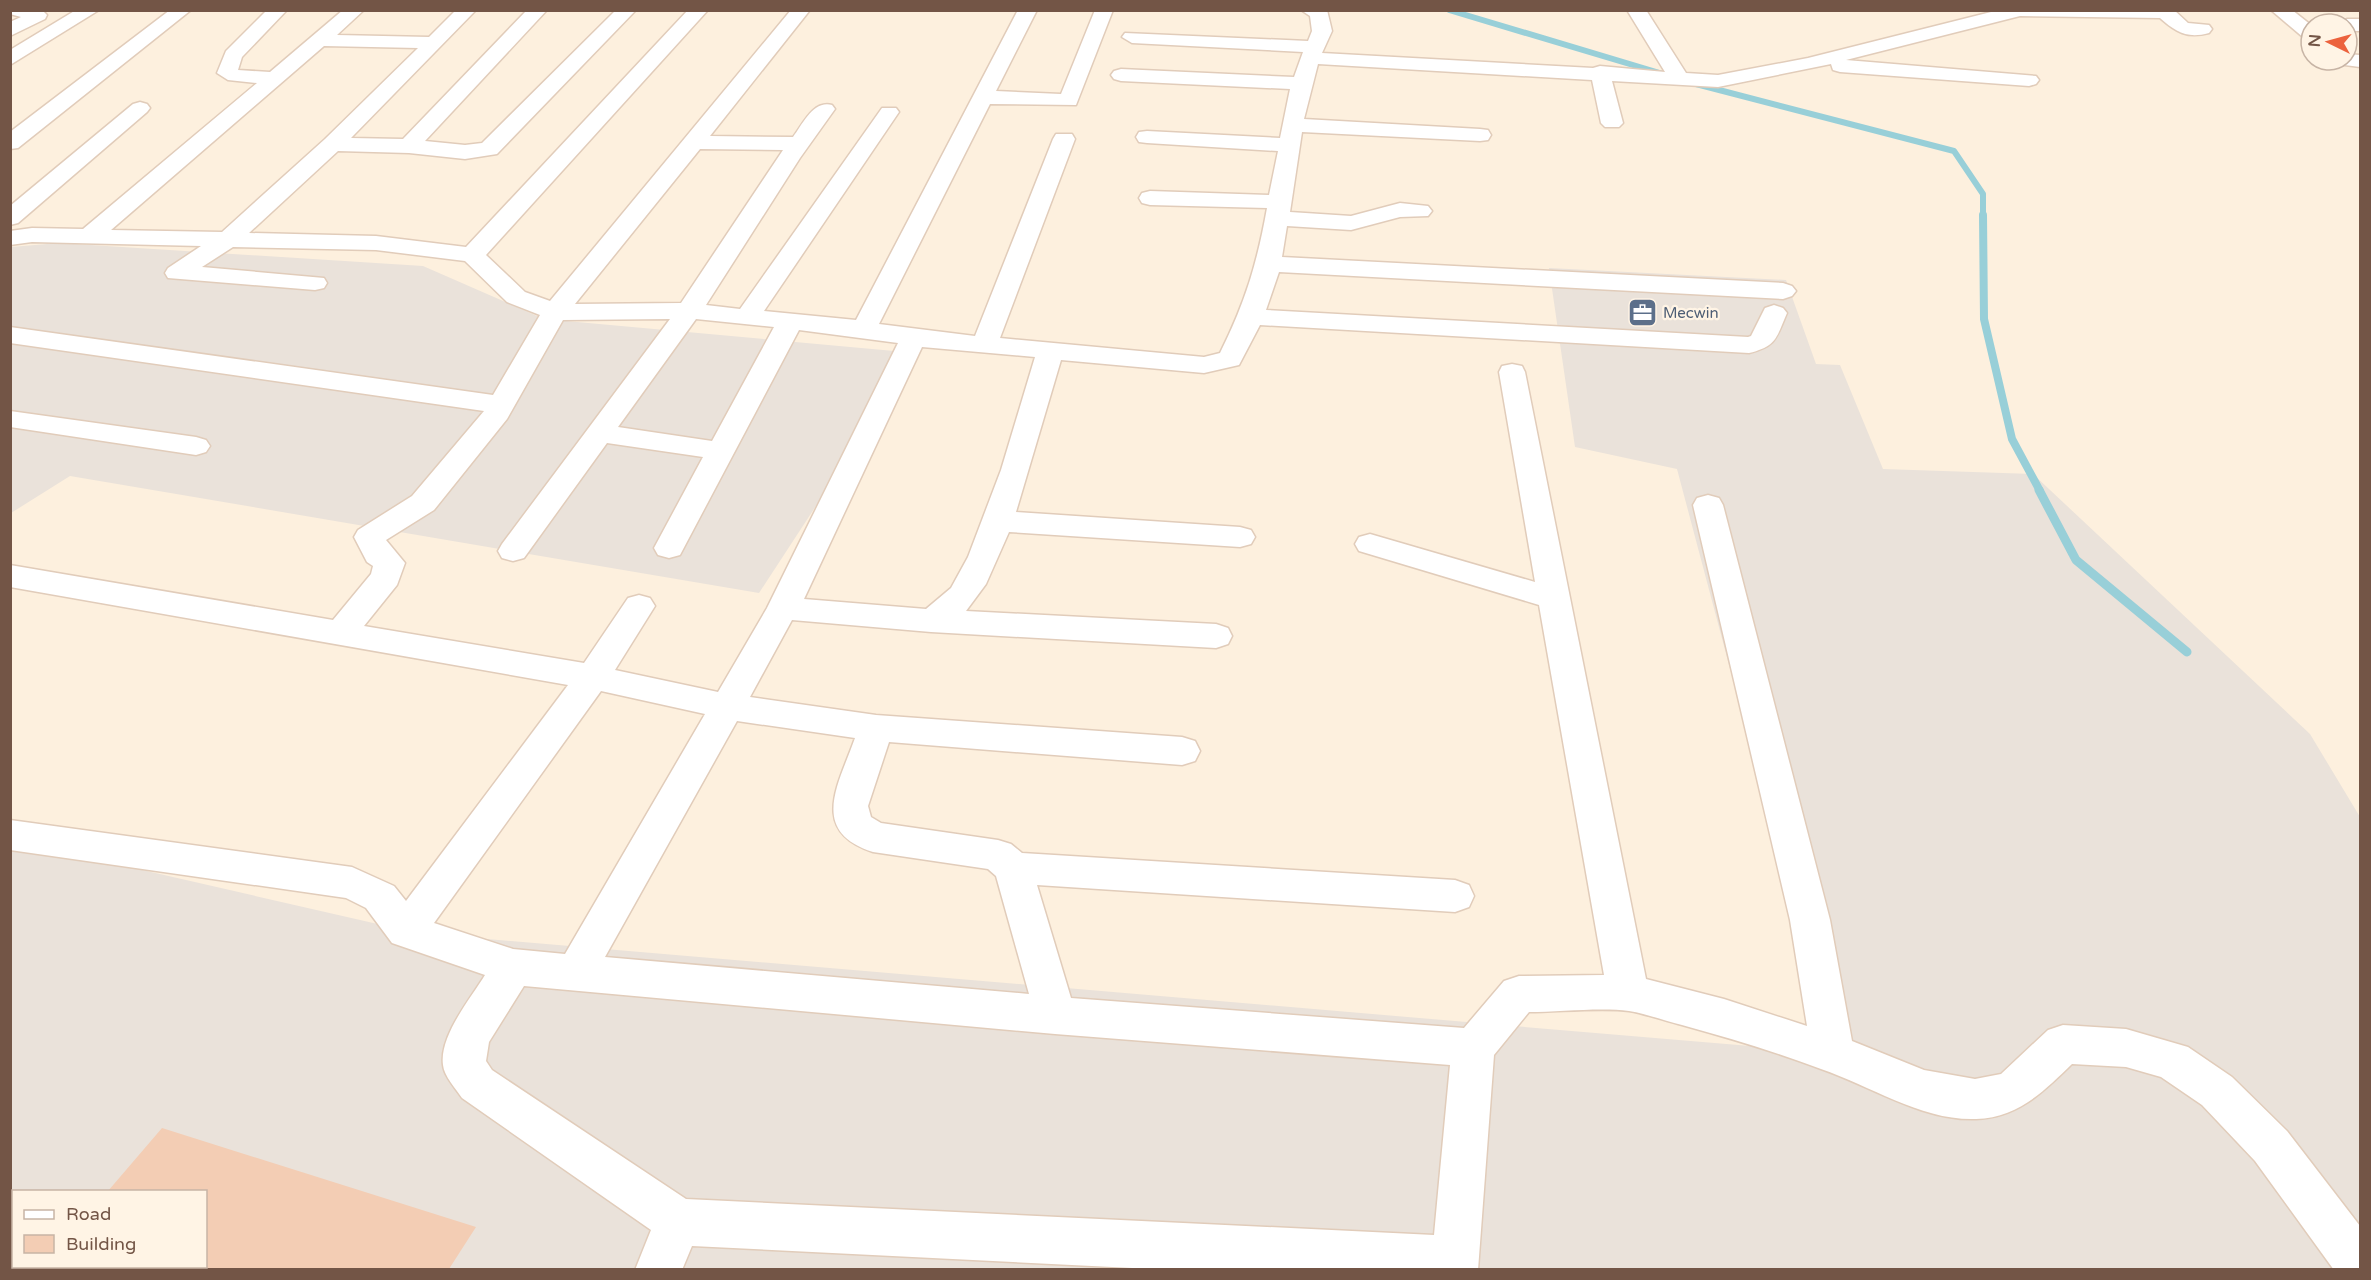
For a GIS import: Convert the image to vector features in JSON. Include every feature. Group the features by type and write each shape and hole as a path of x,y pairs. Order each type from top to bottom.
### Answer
{"street":[{"path":"10,30 38,15 15,10"},
{"path":"10,59 90,10"},
{"path":"10,143 182,10"},
{"path":"275,78 234,76 227,73 233,55 278,10"},
{"path":"89,236 355,10"},
{"path":"315,283 177,273 227,240 333,144 467,10"},
{"path":"409,146 538,10"},
{"path":"333,144 409,146 465,152 489,149 627,10"},
{"path":"472,255 699,10"},
{"path":"339,635 386,577 389,563 378,555 369,537 423,502 502,405 555,312 801,10"},
{"path":"864,329 1028,10"},
{"path":"982,97 1069,101 1104,10"},
{"path":"10,238 89,236 376,243 472,255 516,297 555,312 689,311 864,329 913,338 1204,365 1230,359 1251,317 1269,264 1302,83 1322,31 1319,13 1311,10"},
{"path":"1636,10 1678,77"},
{"path":"2280,10 2299,23"},
{"path":"1132,37 1718,81 1808,64 2022,11 2165,12 2183,29 2202,29"},
{"path":"320,40 434,43"},
{"path":"1808,64 2030,80"},
{"path":"1600,72 1612,123"},
{"path":"1121,75 1302,83"},
{"path":"10,218 140,108"},
{"path":"513,551 689,311 799,144 825,109"},
{"path":"747,317 889,112"},
{"path":"10,115 44,118"},
{"path":"1147,137 1480,135"},
{"path":"985,344 1064,139"},
{"path":"694,142 799,144"},
{"path":"1150,198 1278,210 1351,223 1400,210 1420,211"},
{"path":"1251,317 1749,345 1762,341 1778,302 1269,264"},
{"path":"669,548 790,322"},
{"path":"10,336 502,405"},
{"path":"576,972 729,707 783,608 913,338"},
{"path":"931,621 949,611 969,585 998,521 1050,351"},
{"path":"1512,372 1628,993"},
{"path":"10,419 196,446"},
{"path":"598,433 721,451"},
{"path":"1708,505 1810,920 1833,1053"},
{"path":"998,521 1240,537"},
{"path":"1370,544 1554,598"},
{"path":"10,576 339,635 592,677 729,707 876,728 1182,751"},
{"path":"406,931 592,677 639,606"},
{"path":"783,608 931,621 1216,636"},
{"path":"876,728 850,806 855,825 873,837 998,855 1013,868 1055,1015"},
{"path":"10,835 352,883 380,897 406,931 513,967 1055,1015 1473,1048"},
{"path":"1013,868 1455,896"},
{"path":"513,967 469,1037 464,1065 477,1084 679,1222 1455,1265 1473,1048 1519,994 1628,993 1724,1018 1833,1053 1920,1090 1979,1101 2015,1089 2064,1044 2126,1048 2173,1061 2217,1091 2271,1146 2348,1248 2360,1269"},
{"path":"658,1269 679,1222"}],"shaded area":[{"path":"59,243 423,266 544,319 916,353 759,593 70,476 11,513 11,247"},
{"path":"1549,268 1786,280 1816,364 1840,365 1883,469 2033,474 2310,734 2360,817 2360,1269 11,1270 11,840 417,933 1832,1053 1677,469 1575,447"}],"building":[{"path":"162,1128 476,1227 449,1269 206,1269 207,1190 109,1190"}],"waterway":[{"path":"1449,10 1663,74"},
{"path":"1696,84 1954,151 1983,194 1983,215"},
{"path":"1983,215 1984,319 2012,439 2040,491"},
{"path":"2039,490 2076,560 2187,652"}],"place":[{"name":"Mecwin","path":"1642,313"}]}
